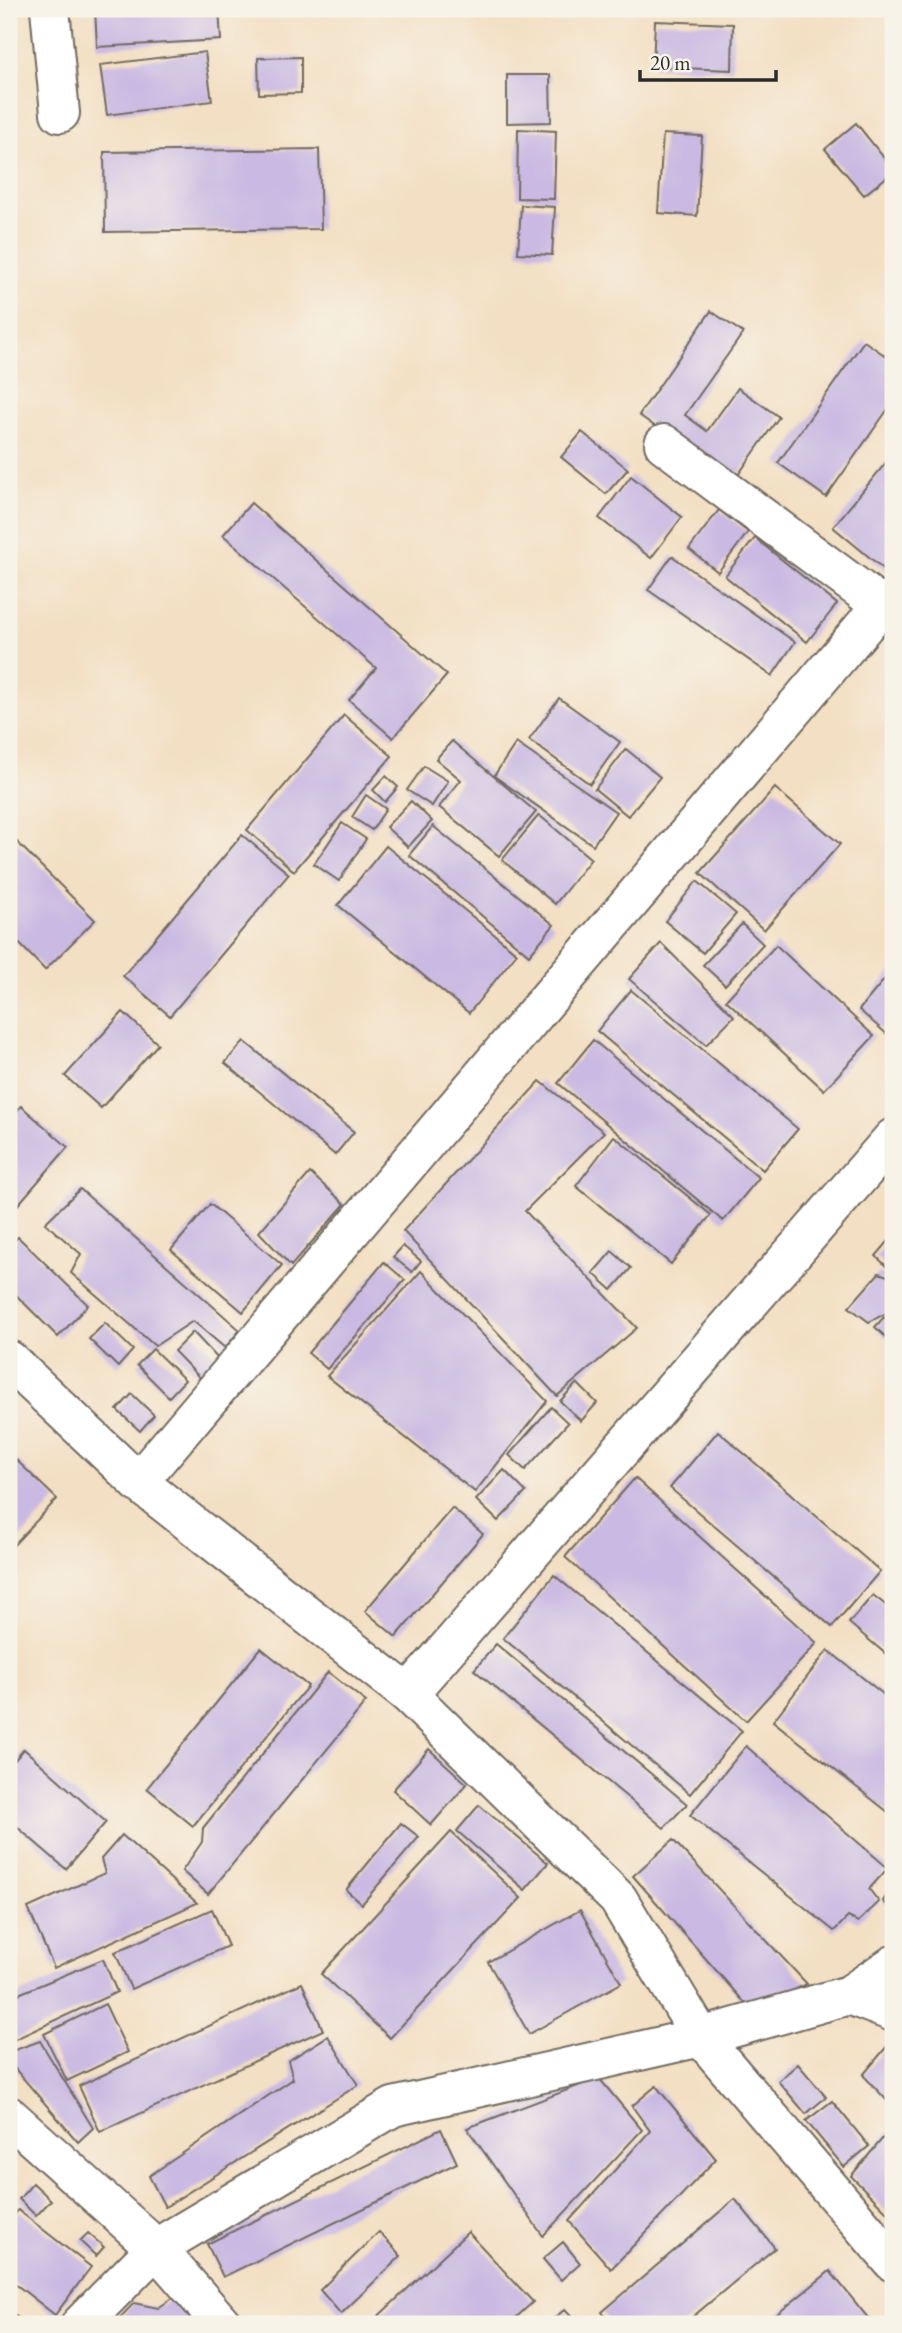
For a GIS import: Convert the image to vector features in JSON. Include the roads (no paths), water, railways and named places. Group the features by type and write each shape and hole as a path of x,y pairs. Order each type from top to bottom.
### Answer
{"street":[{"path":"50,9 60,113"},
{"path":"138,1482 888,609 664,444"},
{"path":"408,1694 893,1138"},
{"path":"9,1360 138,1482 408,1694 618,1899 701,2036 893,2262"},
{"path":"80,2324 156,2248 393,2107 701,2036 849,1995 893,1965"},
{"path":"849,1995 893,2012"},
{"path":"9,2116 156,2248 222,2324"}]}
